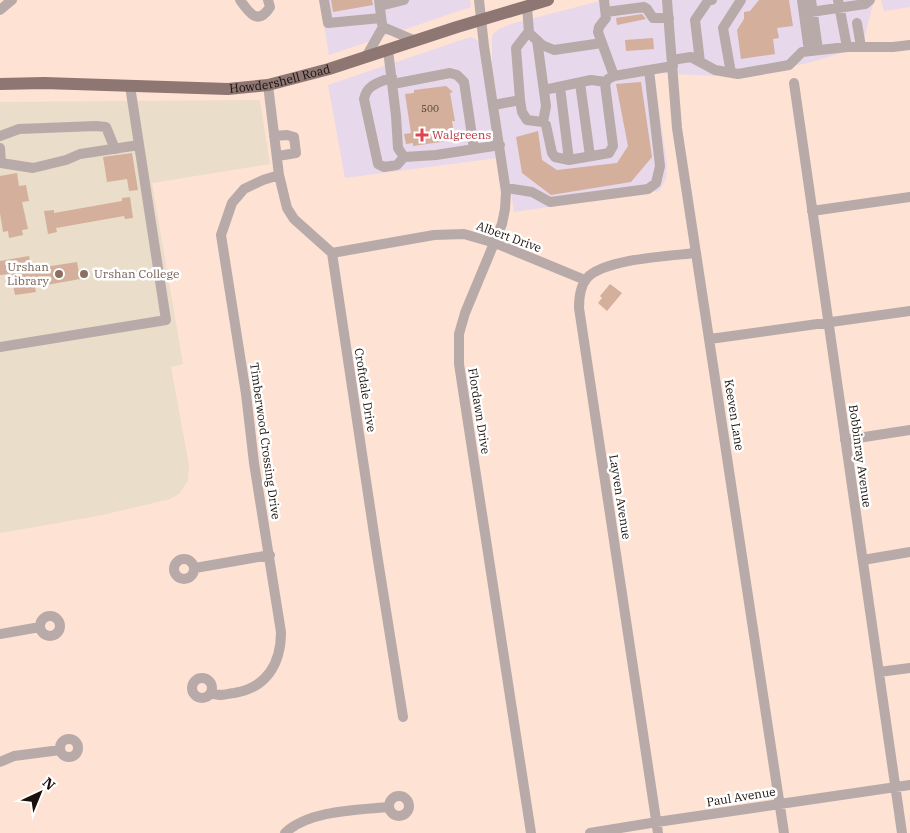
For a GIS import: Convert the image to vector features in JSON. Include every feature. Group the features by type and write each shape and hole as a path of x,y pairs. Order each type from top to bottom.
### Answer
{"main road":[{"name":"Howdershell Road","path":"0,84 228,89 268,85 366,57 548,0"}],"street":[{"path":"0,10 12,0"},
{"path":"240,0 248,12 254,16 266,13 270,7 268,0"},
{"path":"324,0 328,23 382,22 416,41"},
{"path":"366,57 382,22 379,3 404,0"},
{"name":"Flordawn Drive","path":"479,0 485,56 506,188 505,209 495,242 465,313 459,334 459,364 531,833"},
{"path":"604,0 606,18 599,27 598,32 610,79"},
{"name":"Keeven Lane","path":"667,0 677,128 784,833"},
{"path":"700,62 694,20 708,1 712,0"},
{"path":"732,73 723,28 741,0"},
{"path":"802,0 808,12 813,50"},
{"path":"808,12 811,0"},
{"path":"808,12 839,4 865,4 870,0"},
{"path":"839,4 847,47"},
{"path":"527,6 529,33 542,45 554,50 602,43"},
{"path":"606,12 644,7 647,8 653,18 669,18"},
{"path":"857,23 861,47"},
{"path":"529,31 516,48 520,100 522,112 527,120 543,122"},
{"path":"537,40 546,106 543,122 546,125 552,153 555,157 569,160 609,153 613,146 605,84 610,79"},
{"path":"544,90 591,80 610,79 692,57 715,70 738,74 789,65 802,52 813,50 910,45"},
{"path":"388,50 392,81 401,152 397,165 384,167 378,164 364,99 366,92 372,86 392,81 450,73 457,75 464,82 474,149"},
{"path":"506,188 532,192 550,202 648,189 656,183 660,166 649,70"},
{"path":"580,82 590,156"},
{"name":"Bobbinray Avenue","path":"794,83 902,833"},
{"path":"268,85 279,175 287,208 294,219 332,252"},
{"path":"0,347 166,320 130,86"},
{"path":"560,87 569,160"},
{"path":"494,105 520,100"},
{"path":"0,136 19,128 106,127 115,149"},
{"path":"274,136 287,135 294,137 296,153 278,156"},
{"path":"0,148 1,163 33,168 66,160 80,154 139,145"},
{"path":"401,152 436,155 500,145"},
{"name":"Timberwood Crossing Drive","path":"211,693 215,695 244,691 256,685 277,662 281,649 281,632 270,555 254,463 246,394 221,235 232,202 244,189 279,175"},
{"path":"812,211 910,197"},
{"name":"Albert Drive","path":"332,252 450,233 464,234 495,242 585,280"},
{"name":"Croftdale Drive","path":"332,252 375,545 403,716"},
{"path":"585,280 595,271 612,265 696,253"},
{"name":"Layven Avenue","path":"585,280 581,289 578,308 658,833"},
{"path":"710,338 910,311"},
{"path":"845,440 910,430"},
{"path":"863,560 910,552"},
{"path":"195,568 270,555"},
{"path":"0,634 40,627"},
{"path":"879,672 910,668"},
{"path":"0,762 14,756 60,750"},
{"name":"Paul Avenue","path":"590,833 910,785"},
{"path":"285,833 296,824 310,818 389,807"}],"shaded area":[{"path":"320,0 470,0 471,7 329,55"},
{"path":"604,0 874,0 862,47 808,63 737,77 654,73 667,165 666,179 659,191 514,212 492,65 492,35 499,29 511,24"},
{"path":"881,0 910,0 910,7 884,11"},
{"path":"470,37 476,39 479,43 497,158 345,178 328,85"},
{"name":"Urshan College","path":"260,101 270,164 152,183 183,364 171,367 189,465 188,480 180,493 170,499 98,516 0,533 0,102"}],"building":[{"path":"331,0 372,0 373,5 333,12"},
{"path":"759,0 789,0 793,26 777,28 779,38 773,39 775,54 741,59 737,30 744,19 744,12 750,11"},
{"path":"642,14 646,19 617,25 616,18"},
{"path":"653,38 654,49 626,51 625,40"},
{"path":"641,82 652,157 631,182 551,195 522,173 516,137 538,131 542,160 557,170 617,163 628,146 616,84"},
{"name":"Walgreens","path":"446,86 453,92 450,93 455,121 452,121 455,140 413,146 413,143 406,144 404,134 411,133 405,94 414,93 414,90"},
{"path":"132,153 138,190 129,191 127,179 107,182 103,157"},
{"path":"17,173 19,186 26,185 29,201 22,202 28,229 22,230 23,235 9,238 8,231 3,232 0,213 0,176"},
{"path":"130,197 133,218 125,219 124,216 56,228 57,232 48,234 44,211 54,210 54,213 122,201 122,198"},
{"path":"29,256 32,269 77,262 80,279 35,287 36,292 15,295 11,274 0,275 0,261"},
{"path":"610,284 622,293 607,311 598,303 602,298 600,296"}],"place":[{"name":"Walgreens","path":"422,135"},
{"name":"Urshan Library","path":"59,274"},
{"name":"Urshan College","path":"84,274"}]}
